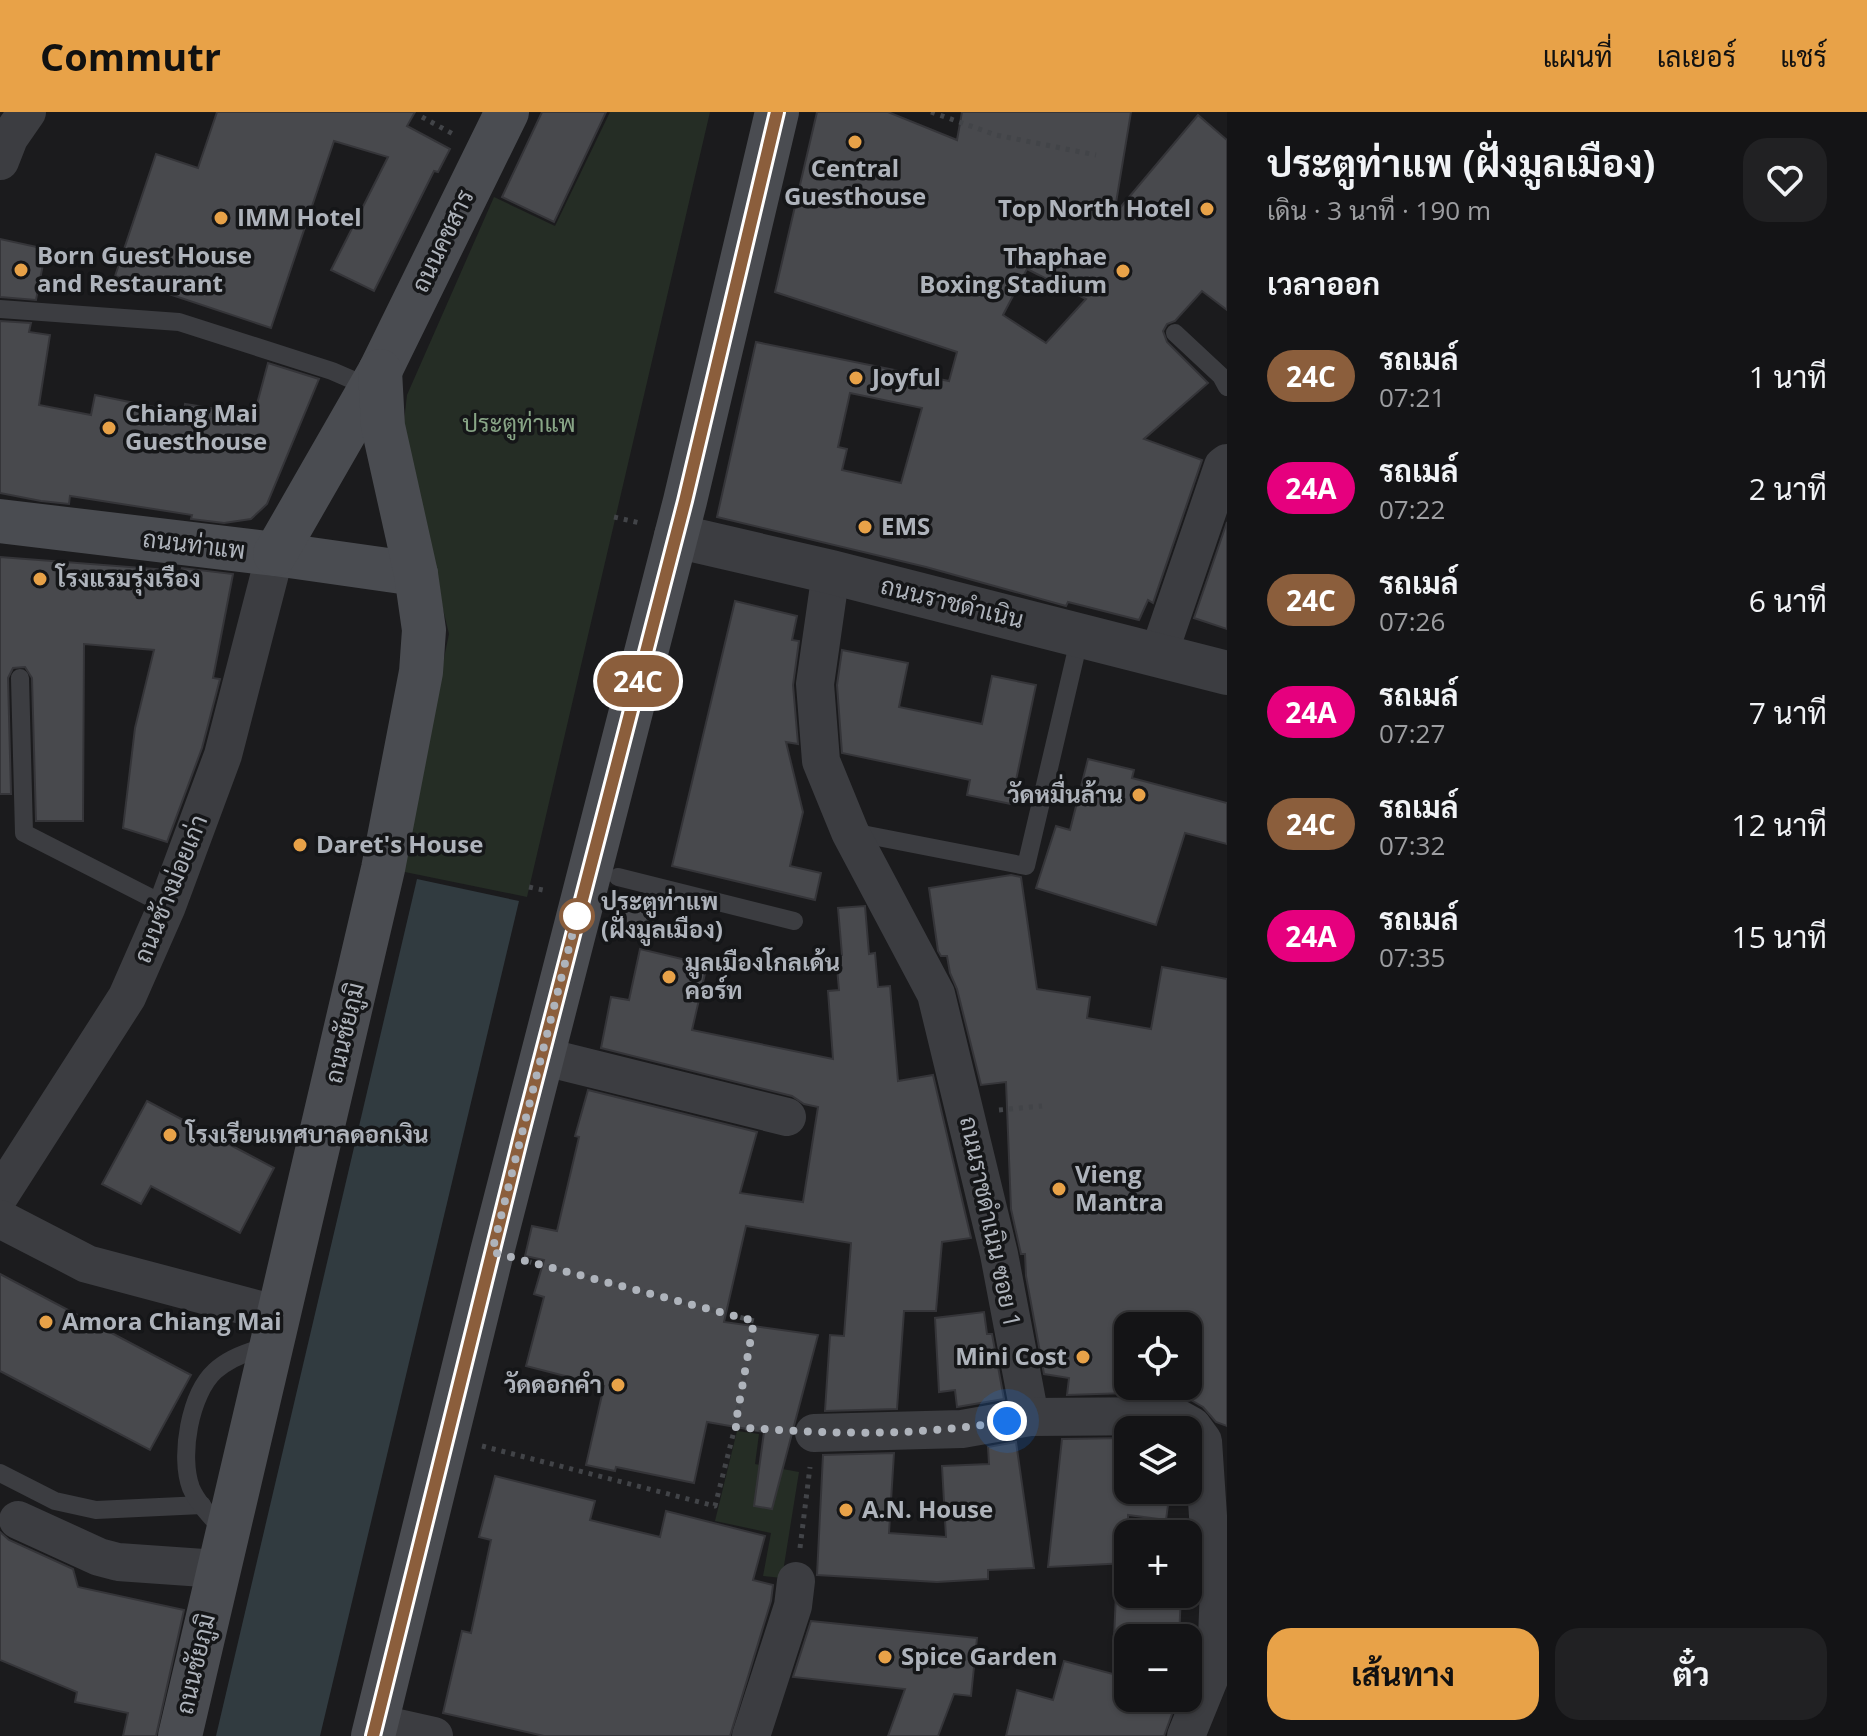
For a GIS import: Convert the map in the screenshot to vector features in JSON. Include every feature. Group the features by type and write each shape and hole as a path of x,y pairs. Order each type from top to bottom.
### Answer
{"main road":[{"name":"ถนนคชสาร","path":"374,379 507,112"},
{"path":"374,1729 541,1056 662,531 777,112"},
{"name":"ถนนท่าแพ","path":"0,521 275,554 374,379"},
{"name":"ถนนชัยภูมิ","path":"180,1736 216,1536 276,1330 383,869 421,672 424,630 416,574 374,379"},
{"path":"275,554 416,574"}],"street":[{"path":"0,161 9,138 27,112"},
{"path":"1158,656 1226,461"},
{"name":"ถนนราชดำเนิน","path":"662,531 1227,673"},
{"name":"ถนนช้างม่อยเก่า","path":"0,1195 127,997 167,906 223,755 275,554"},
{"name":"ถนนราชดำเนิน ซอย 1","path":"831,572 815,684 821,761 850,832 936,994 999,1254 1030,1417"},
{"path":"541,1056 787,1117"},
{"path":"0,1219 87,1264 276,1330"},
{"path":"814,1433 962,1429 1030,1417 1174,1416 1192,1426 1203,1441 1209,1531 1219,1588 1216,1662 1186,1736"},
{"path":"18,1520 99,1557 118,1562 216,1536"},
{"path":"751,1736 793,1606 796,1581"},
{"path":"374,1729 434,1736"}],"lane":[{"path":"0,309 179,322 332,371 374,379"},
{"path":"1175,333 1221,376 1227,387"},
{"path":"850,832 1026,866 1080,636"},
{"path":"20,678 24,833 167,906"},
{"path":"618,877 794,921"},
{"path":"216,1536 191,1488 186,1459 188,1432 201,1388 215,1371 252,1350 276,1330"},
{"path":"0,1473 55,1501 216,1536"}],"path":[{"path":"931,112 996,135 1096,155"},
{"path":"614,517 662,531"},
{"path":"529,887 552,893"},
{"path":"446,1436 715,1506 735,1427 754,1321 492,1252"},
{"path":"735,1427 814,1433 796,1581"}],"green space":[{"name":"ประตูท่าแพ","path":"610,112 710,112 527,897 400,871 449,634 402,439 407,395 494,197 555,226"},
{"path":"737,1431 759,1434 755,1464 799,1472 782,1578 763,1576 771,1533 715,1521"}],"shaded area":[{"path":"417,879 519,901 320,1736 216,1736"}],"building":[{"name":"IMM Hotel","path":"217,112 415,112 407,126 450,149 438,172 434,171 374,291 331,270 388,157 334,141 271,328 115,276 156,154 198,168"},
{"path":"542,112 606,112 554,222 502,197"},
{"path":"817,112 888,112 957,140 962,112 1131,112 1114,215 1198,115 1227,140 1227,310 1202,291 1163,331 1167,342 1208,383 1144,439 1202,460 1153,603 1148,600 1139,620 1068,602 1066,606 926,567 717,517 756,342 949,381 957,352 775,292","holes":["1027,269 1086,299 1046,343 1003,315","850,393 922,408 901,483 842,470 847,449 838,447"]},
{"name":"Born Guest House and Restaurant","path":"0,239 46,249 36,300 0,297"},
{"path":"0,321 31,323 29,332 50,335 39,405 91,415 95,395 184,413 185,404 254,415 268,363 319,379 267,504 251,519 224,523 191,519 192,515 70,496 69,504 41,501 0,493"},
{"path":"1227,522 1227,629 1194,618"},
{"path":"0,557 233,574 213,678 220,679 202,748 167,842 123,828 135,728 154,650 84,644 83,821 36,821 32,678 25,667 13,668 8,678 11,794 0,794"},
{"path":"735,601 797,616 792,640 799,641 793,685 798,744 786,742 803,812 790,866 821,873 815,900 672,866"},
{"path":"842,650 908,663 899,707 982,724 992,676 1036,685 1011,804 967,795 970,780 842,753 837,685"},
{"path":"1088,759 1134,770 1132,778 1227,803 1227,844 1185,833 1156,925 1036,888 1056,826 1070,830"},
{"path":"1011,875 1021,877 1037,989 1090,997 1087,1018 1151,1029 1162,967 1227,979 1227,1426 1216,1422 1203,1407 1191,1400 1202,1400 1202,1312 1114,1312 1114,1393 1067,1395 1069,1378 1044,1374 1026,1276 1025,1254 1021,1254 1011,1209 1006,1082 981,1085 947,956 941,956 929,888"},
{"path":"628,896 657,903 649,941 619,935"},
{"path":"865,906 869,954 875,953 878,987 890,986 898,1081 933,1075 971,1238 942,1242 936,1311 904,1311 897,1409 825,1411 830,1335 844,1336 851,1243 746,1226 724,1322 818,1335 772,1509 754,1506 764,1432 707,1422 694,1483 616,1467 615,1471 586,1465 604,1386 526,1366 544,1297 534,1294 544,1260 525,1256 532,1226 557,1231 579,1137 575,1136 588,1090 757,1132 740,1193 803,1202 818,1107 804,1104 792,1096 601,1048 611,997 629,1000 640,949 707,965 692,1030 833,1059 828,991 839,990 836,956 842,955 838,908"},
{"name":"โรงเรียนเทศบาลดอกเงิน","path":"147,1101 274,1168 240,1233 151,1186 141,1204 102,1184"},
{"name":"Amora Chiang Mai","path":"0,1274 191,1375 150,1450 0,1371"},
{"path":"984,1312 987,1334 992,1334 1004,1399 957,1407 955,1390 939,1392 935,1318"},
{"path":"1114,1438 1114,1504 1168,1504 1166,1520 1128,1515 1128,1520 1114,1520 1114,1564 1048,1567 1062,1439"},
{"path":"1016,1442 1034,1568 988,1570 988,1579 937,1582 817,1575 823,1455 894,1453 889,1533 946,1537 942,1466 989,1464 988,1447"},
{"path":"495,1476 595,1501 590,1520 660,1537 666,1511 765,1536 753,1580 773,1585 771,1601 730,1736 544,1736 443,1713 462,1631 471,1633 491,1540 479,1537"},
{"path":"0,1532 9,1540 73,1569 78,1587 184,1610 156,1736 123,1736 128,1713 75,1702 77,1692 0,1660"},
{"path":"1115,1608 1180,1608 1180,1624 1115,1624"},
{"name":"Spice Garden","path":"811,1621 977,1638 971,1696 954,1694 938,1736 888,1736 905,1689 793,1677"},
{"path":"1064,1661 1114,1674 1114,1712 1173,1712 1164,1736 1006,1736 1017,1690 1053,1700"}],"bus line":[{"name":"24C","path":"373,1736 520,1140 685,501 777,112"}],"place":[{"name":"Central Guesthouse","path":"855,142"},
{"name":"Top North Hotel","path":"1207,209"},
{"name":"IMM Hotel","path":"221,218"},
{"name":"Born Guest House and Restaurant","path":"21,270"},
{"name":"Thaphae Boxing Stadium","path":"1123,271"},
{"name":"Joyful","path":"856,378"},
{"name":"Chiang Mai Guesthouse","path":"109,428"},
{"name":"EMS","path":"865,527"},
{"name":"โรงแรมรุ่งเรือง","path":"40,579"},
{"name":"วัดหมื่นล้าน","path":"1139,795"},
{"name":"Daret's House","path":"300,845"},
{"name":"ประตูท่าแพ (ฝั่งมูลเมือง)","path":"577,916"},
{"name":"มูลเมืองโกลเด้น คอร์ท","path":"669,977"},
{"name":"โรงเรียนเทศบาลดอกเงิน","path":"170,1135"},
{"name":"Vieng Mantra","path":"1059,1189"},
{"name":"Amora Chiang Mai","path":"46,1322"},
{"name":"Mini Cost","path":"1083,1357"},
{"name":"วัดดอกคำ","path":"618,1385"},
{"name":"A.N. House","path":"846,1510"},
{"name":"Spice Garden","path":"885,1657"}],"route":[{"path":"577,916 578,912 492,1252 754,1321 735,1427 814,1433 873,1433 962,1429 1007,1421"}]}
